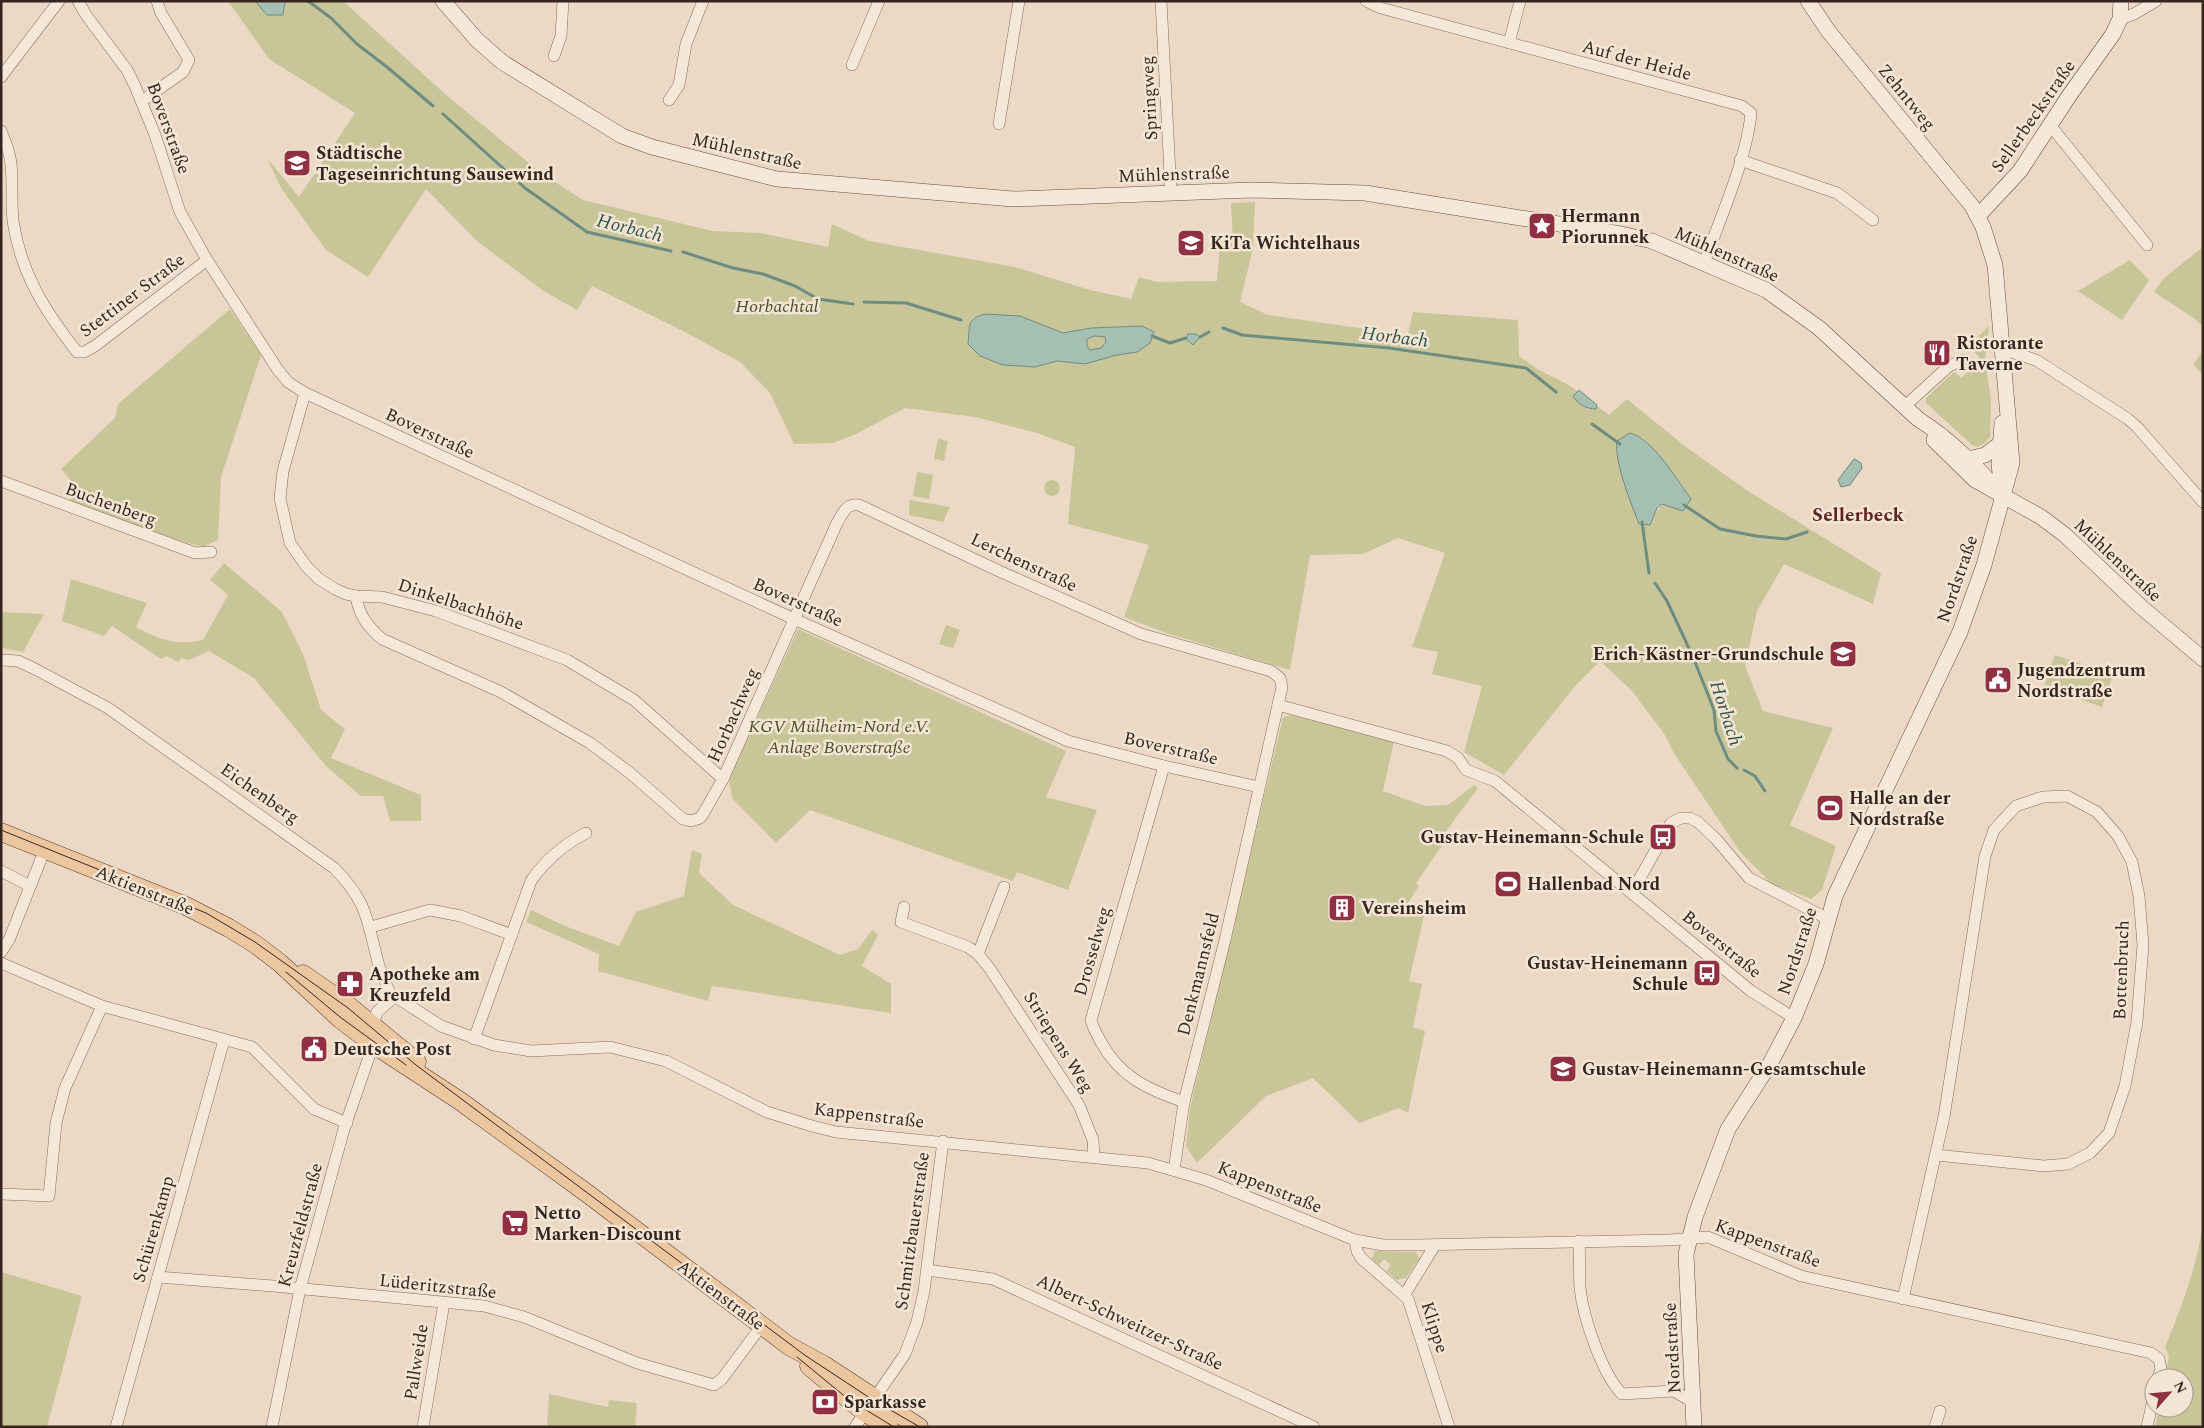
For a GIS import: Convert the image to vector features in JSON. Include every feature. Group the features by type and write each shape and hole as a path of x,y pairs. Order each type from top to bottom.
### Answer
{"main road":[{"name":"Aktienstraße","path":"1,832 205,915 254,944 280,963 309,977 373,1035 460,1101 790,1346 824,1365 864,1412 889,1427"},
{"name":"Aktienstraße","path":"864,1412 919,1427"}],"street":[{"path":"1,77 59,1"},
{"name":"Boverstraße","path":"78,1 86,15 127,70 142,101 155,135 180,212 206,260 278,370 288,382 305,393 794,620 1068,741 1164,766 1259,787"},
{"path":"142,101 183,72 189,60 172,33 157,1"},
{"name":"Mühlenstraße","path":"442,1 477,40 502,62 622,136 652,148 746,173 796,182 989,198 1251,190 1365,193 1621,234 1652,242 1766,290 1804,315 1904,406 1935,429 1968,459 2002,495"},
{"path":"554,56 561,36 564,1"},
{"path":"669,100 679,85 686,44 703,1"},
{"path":"852,65 879,1"},
{"path":"999,124 1019,1"},
{"name":"Springweg","path":"1161,1 1171,193"},
{"path":"1366,1 1381,8 1509,43 1520,1"},
{"name":"Zehntweg","path":"1808,1 1829,32 1972,206 1978,216"},
{"path":"2121,1 2120,19 2134,14 2156,1"},
{"name":"Sellerbeckstraße","path":"1978,216 2020,171 2113,34 2120,19"},
{"name":"Auf der Heide","path":"1509,43 1742,106 1750,113 1740,160 1704,263"},
{"path":"2050,125 2147,245"},
{"name":"Stettiner Straße","path":"1,131 11,164 13,218 23,263 36,295 77,352 84,352 95,346 206,260"},
{"path":"1740,160 1837,193 1873,220"},
{"path":"1978,216 1990,243 1995,265 2004,389 2012,463 2002,495"},
{"path":"2002,349 2036,360 2128,419 2203,502"},
{"path":"1904,406 1949,366 1963,360"},
{"path":"2002,495 1999,464 2004,389"},
{"name":"Dinkelbachhöhe","path":"305,393 281,480 280,498 290,543 306,566 335,589 356,596 382,597 436,611 567,660 634,700 723,779"},
{"name":"Mühlenstraße","path":"1918,418 1934,441 1975,480 2041,517 2065,535 2140,606 2203,659"},
{"path":"1968,459 1985,455 2000,444"},
{"name":"Buchenberg","path":"1,481 195,553 211,552"},
{"name":"Nordstraße","path":"1694,1427 1686,1254 1688,1238 1728,1129 1771,1062 1794,1018 1816,964 1835,896 1960,632 1984,565 2002,495"},
{"name":"Lerchenstraße","path":"794,620 847,506 859,505 999,571 1141,634 1271,671 1280,678 1282,687 1278,705"},
{"name":"Horbachweg","path":"356,596 361,616 382,639 513,698 590,743 683,819 691,821 703,814 723,779 794,620"},
{"name":"Eichenberg","path":"1,660 18,661 35,668 108,708 325,860 343,876 364,907 371,927 379,966 392,999"},
{"path":"1259,787 1278,705"},
{"name":"Boverstraße","path":"1278,705 1447,751 1458,758 1466,770 1495,781 1751,991 1794,1018"},
{"name":"Drosselweg","path":"1164,766 1091,1020 1108,1055 1123,1071 1151,1090 1184,1102"},
{"name":"Denkmannsfeld","path":"1174,1170 1184,1102 1225,940 1259,787"},
{"name":"Bottenbruch","path":"1903,1299 1936,1155 1955,1050 1984,856 1994,830 2016,806 2043,797 2068,796 2097,812 2118,836 2132,862 2139,896 2143,944 2137,1022 2125,1086 2109,1133 2090,1153 2068,1164 2034,1166 1936,1155"},
{"path":"1632,892 1671,823 1681,818 1690,818 1698,822 1716,839 1749,878 1828,919"},
{"path":"474,1039 531,881 539,869 567,842 586,833"},
{"path":"1,952 9,940 45,850"},
{"path":"1,871 30,886"},
{"path":"978,954 1004,887"},
{"name":"Striepens Weg","path":"904,907 901,922 968,947 978,954 1004,988 1078,1105 1093,1140 1094,1157"},
{"path":"371,927 430,910 461,916 512,935"},
{"path":"1,963 102,1006 256,1050 314,1109 346,1123"},
{"path":"373,1035 377,1012 392,999"},
{"name":"Kappenstraße","path":"392,999 398,999 441,1026 474,1039 526,1051 610,1047 674,1064 759,1108 800,1123 836,1132 1143,1162 1206,1180 1355,1240 1383,1245 1708,1237 1801,1276 2151,1353 2159,1359 2161,1368"},
{"path":"1,1194 49,1196 56,1124 66,1088 102,1006"},
{"name":"Kreuzfeldstraße","path":"272,1427 300,1289 346,1123 373,1035"},
{"name":"Schürenkamp","path":"116,1427 224,1040"},
{"name":"Schmitzbauerstraße","path":"864,1412 899,1364 910,1345 921,1307 943,1142"},
{"path":"1355,1240 1357,1251 1361,1258 1405,1294"},
{"path":"1579,1241 1580,1289 1589,1326 1612,1384 1622,1394 1674,1391 1693,1402"},
{"name":"Klippe","path":"1435,1245 1405,1294 1449,1427"},
{"name":"Albert-Schweitzer-Straße","path":"926,1270 993,1279 1314,1427"},
{"name":"Lüderitzstraße","path":"158,1277 444,1303 464,1303 505,1311 637,1363 717,1384 762,1325"},
{"name":"Pallweide","path":"423,1427 444,1303"},
{"path":"1674,1391 1692,1374"},
{"path":"1935,1427 1940,1412"}],"green space":[{"name":"Horbachtal","path":"228,1 255,1 267,15 283,15 285,1 343,1 444,93 541,173 583,200 713,231 761,233 828,247 832,224 869,241 1015,267 1090,290 1131,299 1139,277 1157,282 1217,281 1220,243 1233,242 1231,203 1255,202 1253,248 1240,302 1268,315 1408,335 1413,312 1518,320 1519,356 1539,370 1569,385 1609,415 1627,399 1686,447 1748,491 1881,573 1873,604 1784,564 1757,611 1745,666 1763,711 1833,728 1790,825 1836,846 1822,890 1811,899 1772,884 1741,853 1675,755 1665,735 1632,691 1600,661 1576,685 1504,775 1464,752 1482,686 1432,674 1438,652 1412,647 1445,553 1398,538 1363,554 1310,555 1290,670 1169,634 1124,617 1149,545 1068,524 1075,447 1037,433 975,417 905,408 856,434 833,443 794,444 770,393 740,362 681,330 592,286 577,310 542,290 477,241 426,189 368,277 326,250 281,188 267,158 299,197 355,113 269,59","holes":["985,314 1020,316 1063,333 1091,328 1142,326 1154,332 1150,343 1137,352 1117,355 1085,364 1057,361 1035,367","1616,449 1655,451 1691,499 1665,504 1657,511 1650,525"]},
{"path":"2203,247 2203,327 2195,319 2154,292 2164,278"},
{"path":"2130,260 2149,280 2122,320 2078,291"},
{"path":"230,309 261,355 221,477 218,540 203,547 159,535 69,503 75,485 61,469 115,418 118,404"},
{"path":"1989,326 1985,361 1991,400 1990,437 1978,447 1972,445 1926,403 1926,398 1954,372 1961,378 1981,360 1969,345"},
{"path":"1095,336 1105,337 1106,342 1101,348 1090,350 1087,346 1087,339"},
{"path":"2203,351 2203,375 2193,364"},
{"path":"938,439 948,441 944,461 934,459"},
{"path":"917,472 933,475 929,499 913,496"},
{"path":"1052,480 1060,488 1052,496 1044,488"},
{"path":"910,500 950,507 943,522 909,515"},
{"path":"224,563 282,612 303,654 321,710 345,729 331,758 421,795 421,821 390,821 383,796 361,796 326,766 254,678 209,651 189,660 182,658 178,662 166,656 161,659 112,626 104,636 62,621 71,579 147,603 136,627 153,635 176,642 203,640 228,595 210,580"},
{"path":"1,612 44,614 23,652 1,648"},
{"path":"946,625 960,630 953,648 939,644"},
{"name":"KGV Mülheim-Nord e.V. Anlage Boverstraße","path":"798,629 1066,751 1046,797 1097,810 1068,890 1017,872 1013,881 810,810 776,843 732,798 729,779"},
{"path":"2055,655 2113,674 2102,707 2044,687"},
{"path":"1291,715 1394,741 1383,791 1425,806 1448,805 1474,785 1478,788 1444,834 1448,837 1416,883 1419,886 1408,903 1424,916 1409,981 1422,984 1413,1027 1425,1031 1408,1113 1399,1108 1359,1123 1313,1078 1266,1096 1197,1163 1186,1146 1190,1108 1283,717"},
{"path":"692,850 702,854 699,873 733,905 840,955 858,949 872,930 878,935 862,966 891,984 891,1013 712,986 708,1001 598,971 599,954 526,922 531,910 565,926 619,946 636,912 684,896"},
{"path":"2203,1225 2203,1427 2155,1427 2157,1418 2194,1418 2194,1368 2167,1368 2169,1356 2165,1347 2188,1287"},
{"path":"1375,1251 1416,1252 1419,1259 1406,1278 1397,1280 1387,1271 1391,1265 1384,1259 1379,1265 1372,1259"},
{"path":"1,1272 82,1296 47,1427 1,1427"},
{"path":"549,1394 608,1407 609,1400 637,1403 635,1427 547,1427"}],"shaded area":[{"path":"255,1 285,1 283,15 267,15"},
{"path":"985,314 1020,316 1063,333 1091,328 1142,326 1154,332 1150,343 1137,352 1117,355 1085,364 1057,361 1035,367 1003,365 980,356 968,344 970,324 979,316","holes":["1095,336 1105,337 1106,342 1101,348 1090,350 1087,346 1087,339"]},
{"path":"1188,334 1196,334 1200,337 1193,345 1186,339"},
{"path":"1579,390 1597,405 1596,409 1586,407 1577,401 1573,396"},
{"path":"1630,433 1647,443 1672,471 1691,499 1683,511 1662,504 1657,508 1650,525 1639,524 1624,482 1617,450 1617,441"},
{"path":"1854,459 1861,463 1862,468 1850,485 1841,487 1838,480"}],"waterway":[{"name":"Horbach","path":"308,1 331,18 357,44 433,106"},
{"name":"Horbach","path":"443,114 525,188 587,232 671,251"},
{"name":"Horbach","path":"683,252 733,268 763,274 795,286 818,299 853,304"},
{"name":"Horbach","path":"864,302 906,303 961,320"},
{"name":"Horbach","path":"1223,328 1242,335 1389,348 1526,368 1556,392"},
{"name":"Horbach","path":"1200,337 1209,332"},
{"name":"Horbach","path":"1152,336 1170,343 1186,338"},
{"name":"Horbach","path":"1592,424 1620,444"},
{"name":"Horbach","path":"1684,505 1720,529 1756,536 1786,539 1807,532"},
{"name":"Horbach","path":"1642,522 1649,573"},
{"name":"Horbach","path":"1655,583 1667,601 1693,657 1714,710 1716,731 1728,759 1737,768"},
{"name":"Horbach","path":"1744,770 1755,776 1765,791"}],"tram line":[{"path":"1,830 206,913 255,942 348,1008 416,1065 806,1356 873,1400 920,1427"},
{"path":"286,972 340,1017 406,1065"},
{"path":"797,1357 848,1399 894,1427"}],"place":[{"name":"Städtische Tageseinrichtung Sausewind","path":"297,163"},
{"name":"Hermann Piorunnek","path":"1542,226"},
{"name":"KiTa Wichtelhaus","path":"1191,243"},
{"name":"Ristorante Taverne","path":"1937,353"},
{"name":"Erich-Kästner-Grundschule","path":"1843,654"},
{"name":"Jugendzentrum Nordstraße","path":"1998,680"},
{"name":"Halle an der Nordstraße","path":"1830,808"},
{"name":"Gustav-Heinemann-Schule","path":"1663,837"},
{"name":"Hallenbad Nord","path":"1508,884"},
{"name":"Vereinsheim","path":"1342,908"},
{"name":"Gustav-Heinemann Schule","path":"1707,973"},
{"name":"Apotheke am Kreuzfeld","path":"350,984"},
{"name":"Deutsche Post","path":"314,1049"},
{"name":"Gustav-Heinemann-Gesamtschule","path":"1563,1069"},
{"name":"Netto Marken-Discount","path":"515,1223"},
{"name":"Sparkasse","path":"825,1402"}],"district":[{"name":"Sellerbeck","path":"1858,514"}]}
